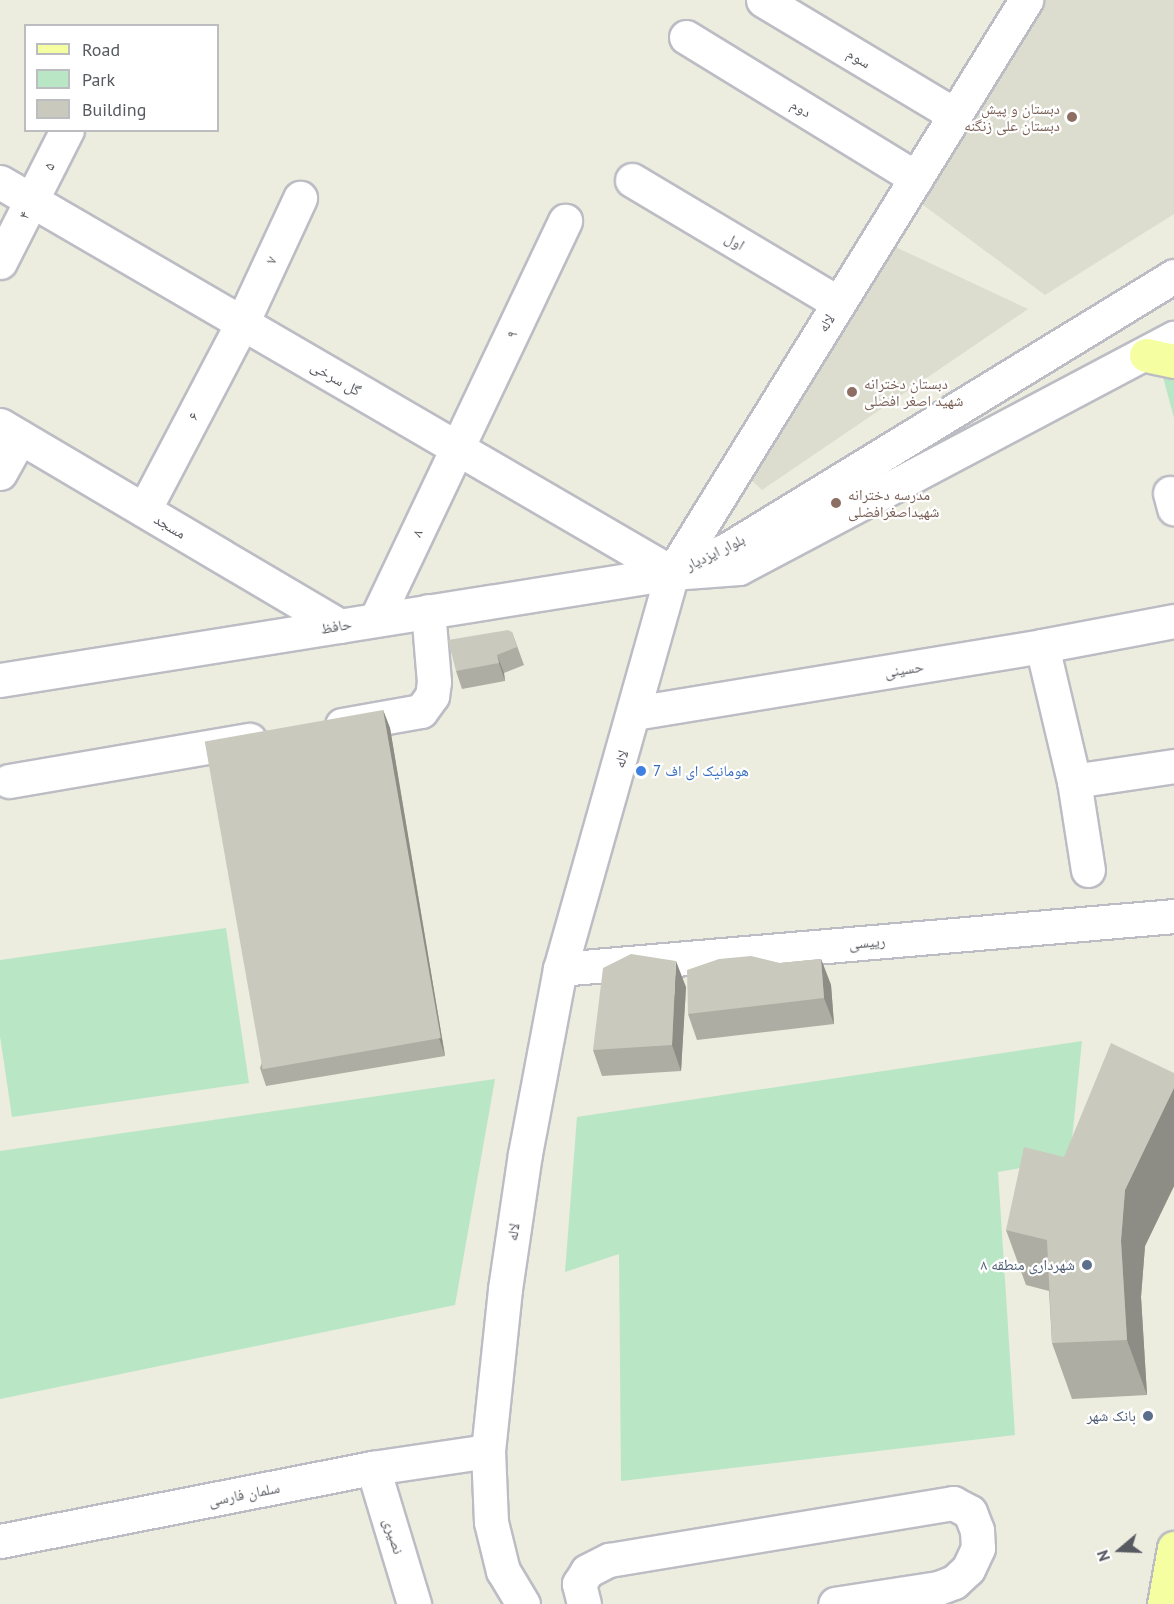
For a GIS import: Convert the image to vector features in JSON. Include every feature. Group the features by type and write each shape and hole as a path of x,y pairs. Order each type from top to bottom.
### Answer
{"main road":[{"path":"1164,1604 1174,1548"}],"street":[{"name":"سوم","path":"763,0 955,115"},
{"name":"لاله","path":"523,1604 503,1571 495,1541 488,1451 513,1233 560,969 672,573 1026,0"},
{"name":"دوم","path":"686,37 916,178"},
{"name":"۵","path":"31,201 66,132"},
{"name":"اول","path":"632,180 838,303"},
{"name":"گل سرخی","path":"0,182 672,573"},
{"name":"۷","path":"242,323 300,198"},
{"name":"۴","path":"0,262 31,201"},
{"name":"۹","path":"457,448 565,221"},
{"name":"بلوار ایزدیار","path":"672,573 728,549 1174,276"},
{"name":"۶","path":"144,510 242,323"},
{"name":"بلوار ایزدیار","path":"672,573 739,568 1160,358 1174,338"},
{"name":"مسجد","path":"10,431 340,626"},
{"path":"0,473 10,431"},
{"name":"۸","path":"376,619 457,448"},
{"name":"حافظ","path":"0,680 672,573"},
{"path":"314,730 421,711 432,696 434,682 428,611"},
{"name":"حسینی","path":"634,713 1042,646 1174,621"},
{"path":"1042,646 1074,781 1088,870"},
{"path":"9,781 279,736"},
{"path":"1074,781 1174,766"},
{"name":"رییسی","path":"560,969 1174,916"},
{"name":"سلمان فارسی","path":"0,1541 373,1468 488,1451"},
{"name":"نصیری","path":"373,1468 414,1604"},
{"path":"584,1604 579,1584 587,1571 609,1560 953,1503 970,1512 977,1530 978,1548 968,1569 941,1596 835,1604"}],"shaded area":[{"name":"دبستان و پیش دبستان علی زنگنه","path":"1040,0 1174,0 1174,214 1045,295 919,202"},
{"name":"دبستان دخترانه شهید اصغر افضلی","path":"889,244 1028,309 762,490 747,476"}],"green space":[{"path":"1159,362 1174,366 1174,418"},
{"path":"226,928 249,1083 12,1117 0,1036 0,960"},
{"path":"1082,1041 1070,1159 998,1172 1015,1435 621,1481 619,1254 565,1272 577,1117"},
{"path":"495,1079 455,1305 0,1399 0,1151"}],"building":[{"path":"508,630 512,632 517,647 497,655 499,663 456,671 448,640"},
{"path":"383,710 441,1038 263,1069 205,741"},
{"path":"631,954 676,961 672,1045 593,1050 603,968"},
{"path":"751,956 780,963 821,959 824,998 688,1014 687,970 719,959"},
{"path":"1111,1043 1174,1073 1174,1088 1125,1190 1121,1241 1127,1340 1052,1343 1047,1240 1006,1230 1024,1147 1064,1157"}],"place":[{"name":"دبستان و پیش دبستان علی زنگنه","path":"1072,117"},
{"name":"دبستان دخترانه شهید اصغر افضلی","path":"852,392"},
{"name":"مدرسه دخترانه شهیداصغرافضلی","path":"836,503"},
{"name":"هومانیک ای اف 7","path":"641,771"},
{"name":"شهرداری منطقه ۸","path":"1087,1265"},
{"name":"بانک شهر","path":"1148,1416"}]}
